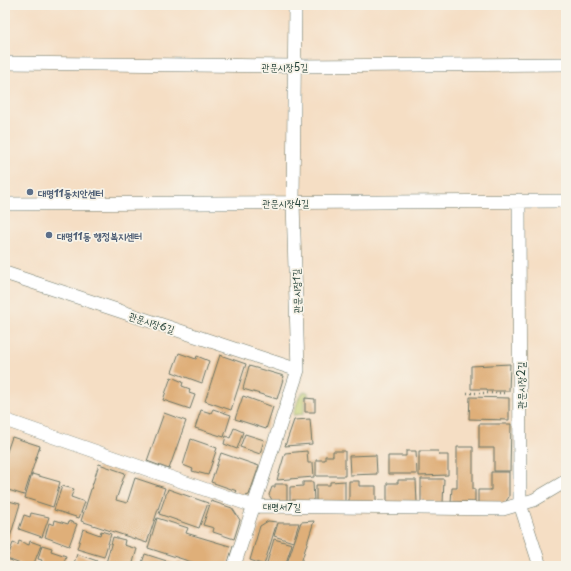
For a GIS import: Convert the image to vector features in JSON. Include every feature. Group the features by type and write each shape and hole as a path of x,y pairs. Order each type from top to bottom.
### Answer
{"street":[{"name":"관문시장1길","path":"234,566 298,370 293,202 295,5"},
{"name":"관문시장5길","path":"5,63 294,66 566,64"},
{"name":"관문시장4길","path":"5,204 519,200 566,201"},
{"name":"관문시장2길","path":"519,200 520,504 540,566"},
{"name":"관문시장6길","path":"5,273 298,370"},
{"name":"대명서7길","path":"5,420 253,506 503,509 534,500 566,481"}],"path":[{"path":"467,393 511,393"}],"green space":[{"path":"304,392 308,392 308,396 304,397 303,414 293,415 300,395"}],"building":[{"path":"179,353 196,359 197,356 209,361 202,383 172,372"},
{"path":"220,355 246,364 231,410 205,401"},
{"path":"510,364 509,391 471,389 471,366"},
{"path":"249,366 284,376 277,399 243,389"},
{"path":"171,377 183,382 182,386 190,389 189,393 195,395 190,409 163,400"},
{"path":"243,396 273,407 266,429 235,419"},
{"path":"470,397 509,398 509,420 469,419"},
{"path":"305,398 315,399 315,412 305,412"},
{"path":"213,409 231,415 224,437 195,428 201,410 211,413"},
{"path":"164,413 186,421 169,469 147,461"},
{"path":"310,419 312,444 285,446 294,420"},
{"path":"479,424 511,424 510,471 494,471 494,448 479,448"},
{"path":"234,428 243,432 237,449 224,444 226,436 230,438"},
{"path":"245,434 264,440 260,454 240,447"},
{"path":"12,437 40,446 24,495 5,489 5,457"},
{"path":"191,439 217,448 208,475 192,471 193,469 183,465"},
{"path":"457,447 473,447 473,489 475,489 475,502 451,502 452,488 457,488"},
{"path":"307,451 308,463 313,463 314,477 277,480 285,453"},
{"path":"333,451 345,451 345,476 316,476 316,460 325,460 325,456 333,456"},
{"path":"406,451 416,451 417,474 388,474 388,456 406,456"},
{"path":"419,451 438,451 439,455 448,455 448,475 419,476"},
{"path":"221,453 259,466 249,495 242,497 235,494 237,491 211,482"},
{"path":"376,455 377,474 350,475 349,456"},
{"path":"99,464 125,473 116,500 127,503 135,478 165,488 147,543 81,521"},
{"path":"491,472 509,472 509,497 504,504 478,503 478,490 491,490"},
{"path":"32,474 60,482 53,507 25,498"},
{"path":"421,479 444,479 443,503 421,503"},
{"path":"398,480 416,480 417,503 387,504 387,483 398,483"},
{"path":"345,481 345,503 316,503 316,485 330,485 330,482"},
{"path":"349,481 359,481 359,486 376,486 376,502 349,502"},
{"path":"303,482 313,482 314,502 290,503 290,487 303,486"},
{"path":"275,484 287,484 287,502 274,503 269,495 272,487 275,487"},
{"path":"62,486 74,489 71,497 85,502 79,518 54,510"},
{"path":"168,489 208,503 199,528 159,514"},
{"path":"5,500 20,504 5,554"},
{"path":"211,501 232,508 240,520 234,539 213,532 214,528 203,525"},
{"path":"31,513 49,517 42,537 19,529 24,515 30,517"},
{"path":"157,518 188,528 186,533 233,547 227,566 204,566 148,548"},
{"path":"55,520 68,524 69,521 77,524 69,546 45,537 49,523 54,525"},
{"path":"268,521 277,522 264,565 250,560 260,526"},
{"path":"314,521 300,566 286,566 301,522"},
{"path":"278,523 299,523 293,542 274,536"},
{"path":"83,529 100,535 101,531 111,534 104,557 77,549"},
{"path":"113,537 125,540 124,545 137,549 132,566 118,566 106,563"},
{"path":"274,539 292,544 285,566 266,566"},
{"path":"19,541 29,545 30,541 41,545 33,566 26,566 7,559 13,543 18,545"},
{"path":"42,545 52,548 51,551 66,556 63,566 40,566 42,560 38,559"},
{"path":"77,554 103,563 102,566 73,566"},
{"path":"145,554 173,563 172,566 141,566"},
{"path":"178,562 191,566 177,566"}],"place":[{"name":"대명11동치안센터","path":"30,192"},
{"name":"대명11동 행정복지센터","path":"49,235"}]}
